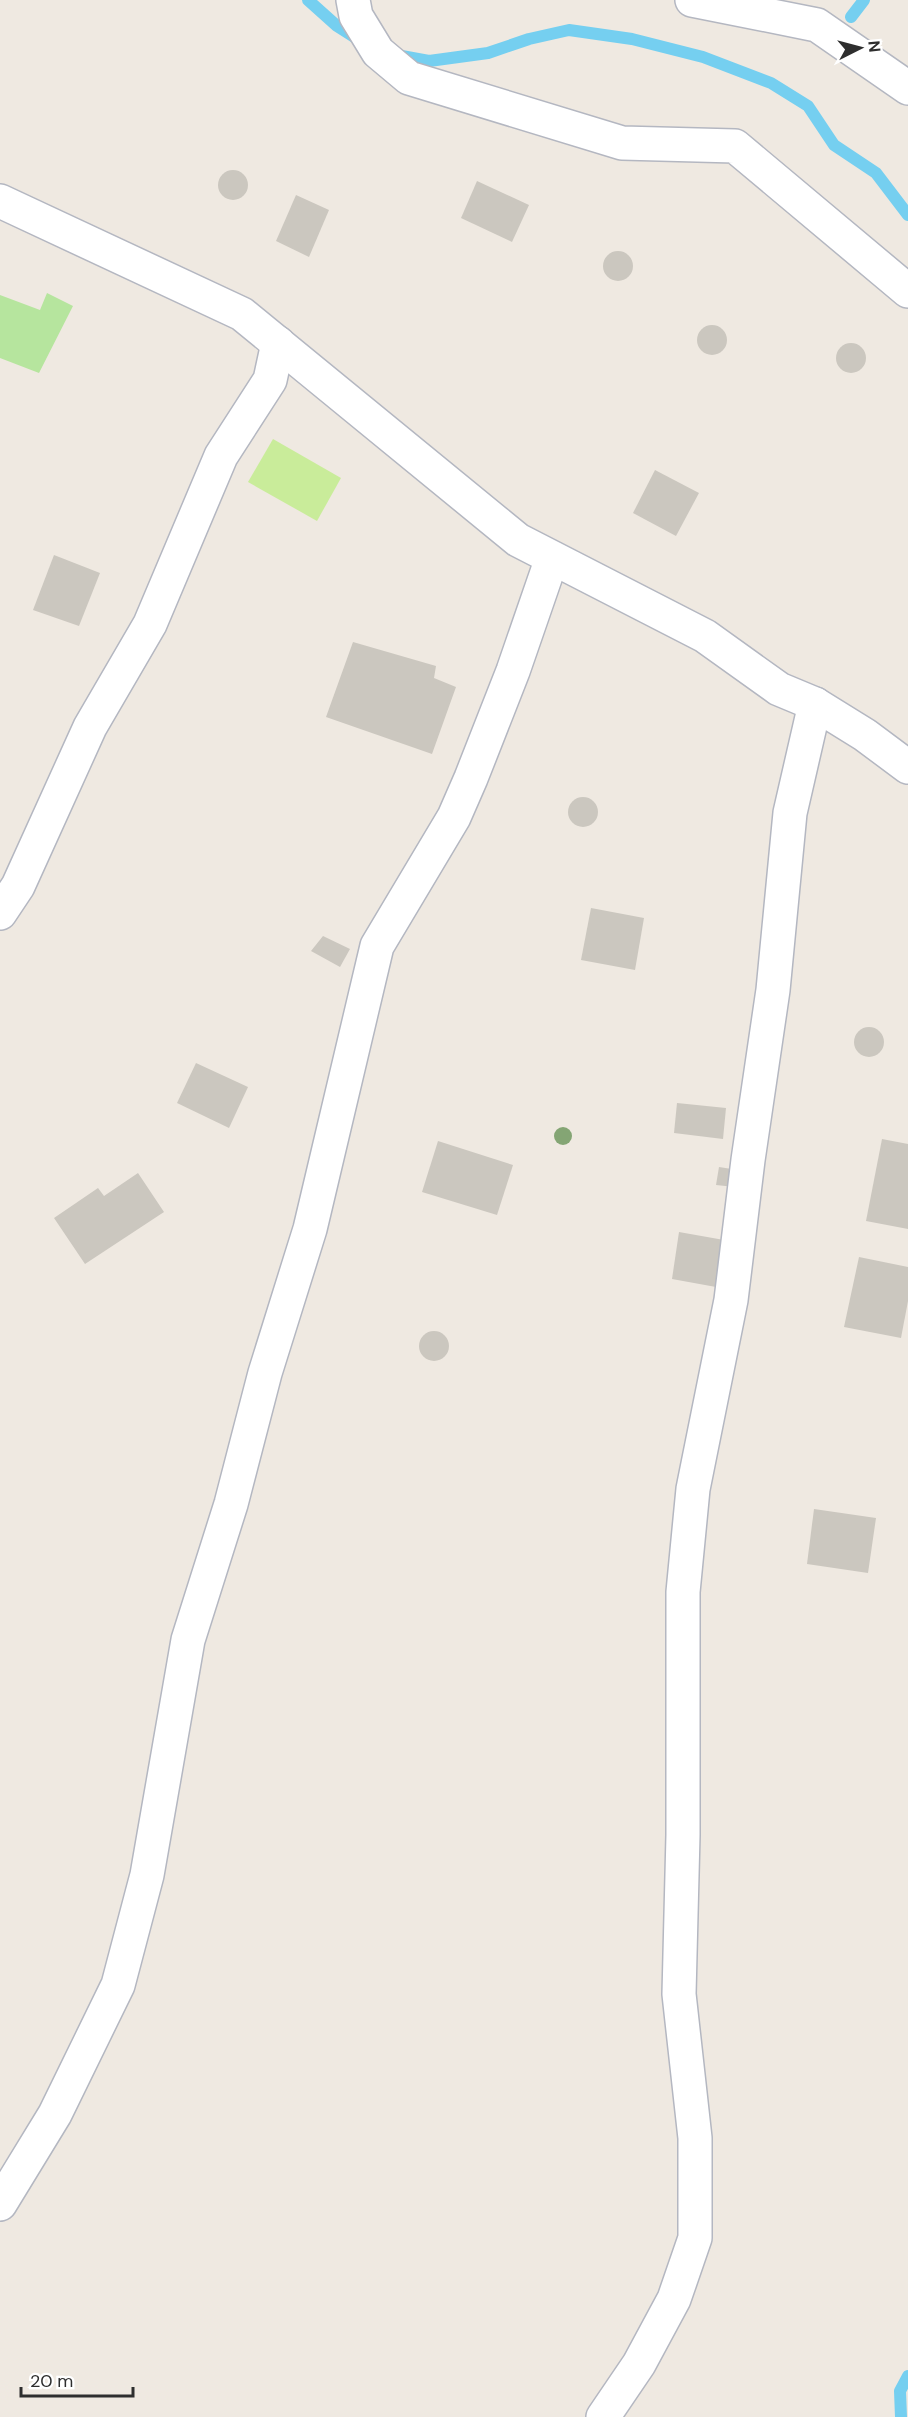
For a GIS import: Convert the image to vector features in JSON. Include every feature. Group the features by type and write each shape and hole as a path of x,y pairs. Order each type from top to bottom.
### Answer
{"street":[{"path":"353,0 356,16 378,52 409,78 622,143 735,146 813,209 908,291"},
{"path":"692,0 817,25 908,88"},
{"path":"0,201 242,314 518,540 705,636 779,689 815,704 865,735 908,767"},
{"path":"0,913 18,886 90,727 150,624 221,456 270,380 278,343"},
{"path":"0,2204 54,2114 118,1985 147,1875 188,1640 231,1504 265,1373 310,1229 377,946 448,826 471,778 513,671 552,558"},
{"path":"603,2417 639,2364 674,2299 695,2238 695,2138 679,1994 683,1835 683,1592 693,1489 731,1300 748,1160 773,990 790,813 815,704"}],"green space":[{"path":"47,293 73,306 39,373 0,358 0,295 40,310"},
{"path":"273,439 341,478 317,521 248,482"}],"building":[{"path":"233,170 244,174 248,185 244,196 233,200 222,196 218,185 222,174"},
{"path":"477,181 529,205 512,242 461,218"},
{"path":"296,195 329,210 309,257 276,241"},
{"path":"618,251 629,255 633,266 629,277 618,281 607,277 603,266 607,255"},
{"path":"712,325 723,329 727,340 723,351 712,355 701,351 697,340 701,329"},
{"path":"851,343 862,347 866,358 862,369 851,373 840,369 836,358 840,347"},
{"path":"655,470 699,493 676,536 633,513"},
{"path":"54,555 100,573 79,626 33,610"},
{"path":"353,642 436,666 434,678 456,687 432,754 326,717"},
{"path":"583,797 594,801 598,812 594,823 583,827 572,823 568,812 572,801"},
{"path":"591,908 644,918 635,970 581,960"},
{"path":"323,936 350,949 340,967 311,951"},
{"path":"869,1027 880,1031 884,1042 880,1053 869,1057 858,1053 854,1042 858,1031"},
{"path":"196,1063 248,1087 229,1128 177,1103"},
{"path":"677,1103 726,1108 723,1139 674,1133"},
{"path":"882,1139 908,1144 908,1229 866,1221"},
{"path":"438,1141 513,1165 497,1215 422,1192"},
{"path":"719,1167 738,1170 735,1187 716,1185"},
{"path":"138,1173 164,1212 85,1264 54,1218 98,1188 104,1196"},
{"path":"679,1232 724,1240 716,1287 672,1279"},
{"path":"859,1257 908,1267 908,1301 901,1338 844,1327"},
{"path":"434,1331 445,1335 449,1346 445,1357 434,1361 423,1357 419,1346 423,1335"},
{"path":"814,1509 876,1518 868,1573 807,1564"}],"waterway":[{"path":"308,0 337,26 359,40"},
{"path":"851,17 864,0"},
{"path":"396,55 429,61 488,53 529,39 569,30 632,39 703,57 771,83 808,106 834,145 876,173 908,215"},
{"path":"901,2417 900,2391 908,2376"}]}
